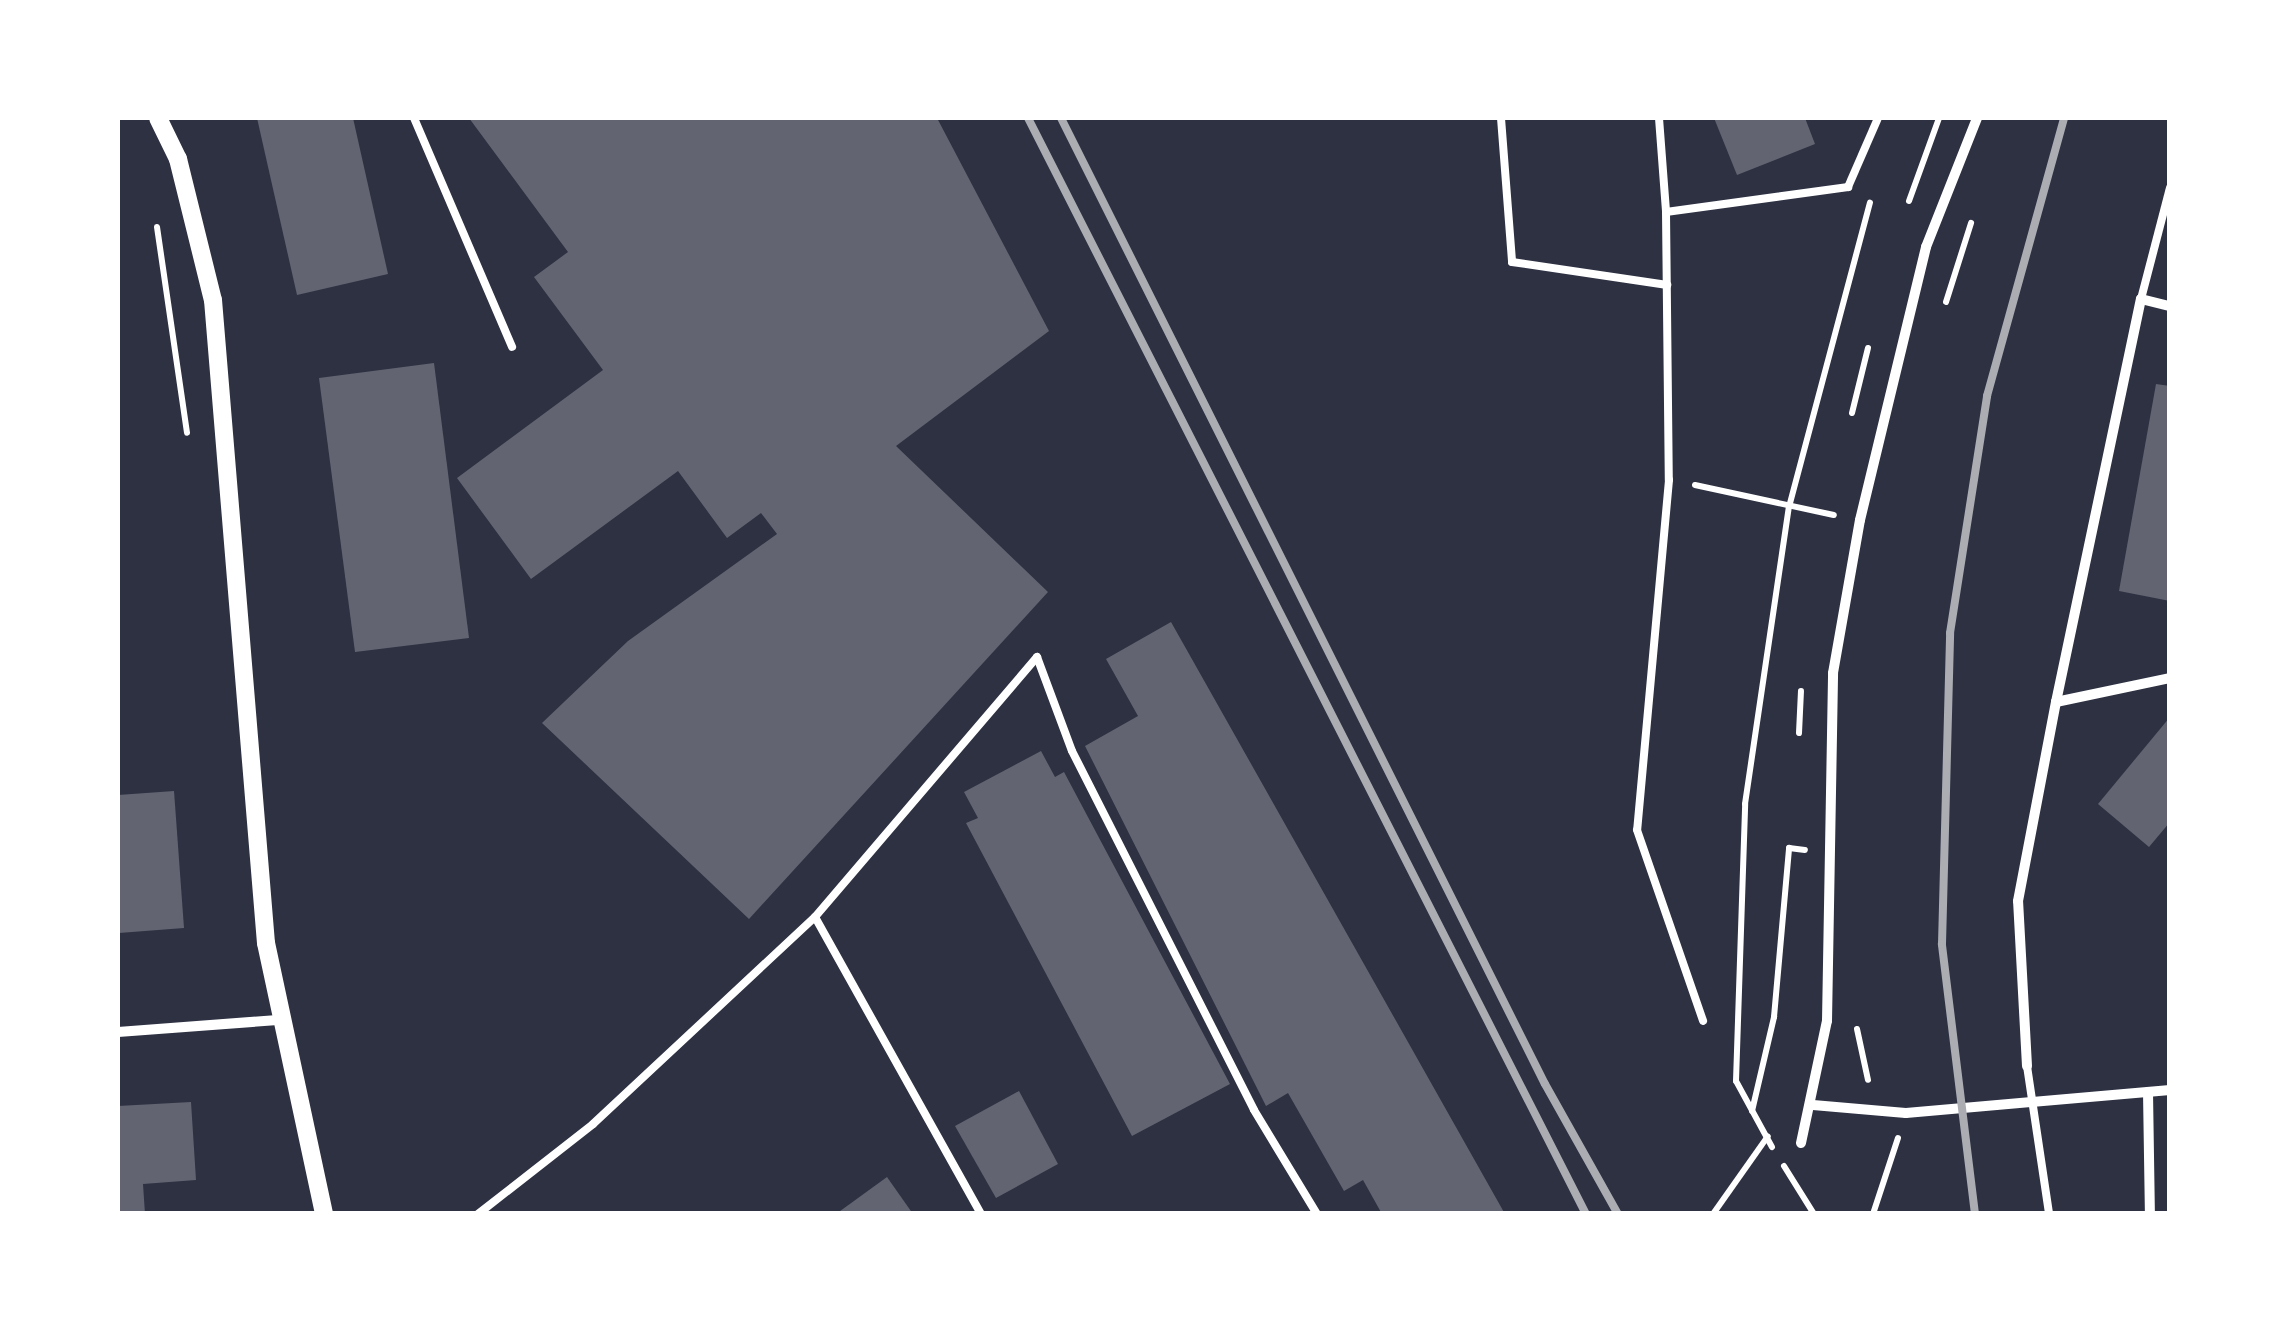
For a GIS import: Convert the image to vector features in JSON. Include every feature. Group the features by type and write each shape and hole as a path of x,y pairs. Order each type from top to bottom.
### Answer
{"street":[{"path":"158,118 178,159 213,300 278,1020 323,1213"},
{"path":"1801,1143 1814,1106 1827,1021 1826,851 1833,673 1860,520 1926,248 1977,118"},
{"path":"2026,1066 2018,900 2141,298 2170,306"},
{"path":"2056,702 2170,678"},
{"path":"118,1032 278,1020"},
{"path":"1814,1106 1906,1113 2170,1090"},
{"path":"2148,1092 2150,1214"}],"lane":[{"path":"414,118 512,347"},
{"path":"1501,118 1512,262 1667,284"},
{"path":"1658,118 1666,212 1669,480 1638,830 1703,1022"},
{"path":"1666,212 1848,187 1878,118"},
{"path":"2141,298 2170,188"},
{"path":"478,1214 593,1124 815,918 1037,656 1072,751 1254,1110 1317,1214"},
{"path":"815,918 981,1214"},
{"path":"2026,1066 2049,1213"}],"path":[{"path":"1826,851 1789,848 1774,1016 1752,1114 1736,1081 1745,804 1789,507 1876,182"},
{"path":"1943,314 1976,206"},
{"path":"1669,480 1860,520"},
{"path":"1856,1014 1875,1110"},
{"path":"1873,1214 1906,1113"}],"building":[{"path":"257,118 353,118 388,274 297,295"},
{"path":"469,118 937,118 1049,331 896,446 1048,592 749,919 542,723 628,641 777,534 761,513 727,538 678,471 531,579 457,478 603,370 534,277 568,252"},
{"path":"1714,118 1805,118 1815,144 1737,175"},
{"path":"434,363 469,638 355,652 319,378"},
{"path":"2156,384 2170,386 2170,601 2119,591"},
{"path":"1171,622 1505,1214 1382,1214 1363,1180 1344,1191 1288,1093 1266,1106 1085,746 1138,716 1106,659"},
{"path":"2170,717 2170,822 2149,847 2098,804"},
{"path":"1041,751 1055,777 1064,772 1230,1084 1132,1136 966,823 978,818 964,792"},
{"path":"174,791 184,928 119,933 118,795"},
{"path":"1019,1091 1058,1164 996,1198 955,1126"},
{"path":"191,1102 196,1180 143,1184 145,1214 118,1214 118,1106"},
{"path":"887,1177 913,1214 836,1214"}],"railway":[{"path":"1028,118 1586,1214"},
{"path":"1061,118 1545,1084 1618,1214"},
{"path":"1975,1214 1942,944 1950,633 1987,396 2064,118"}]}
